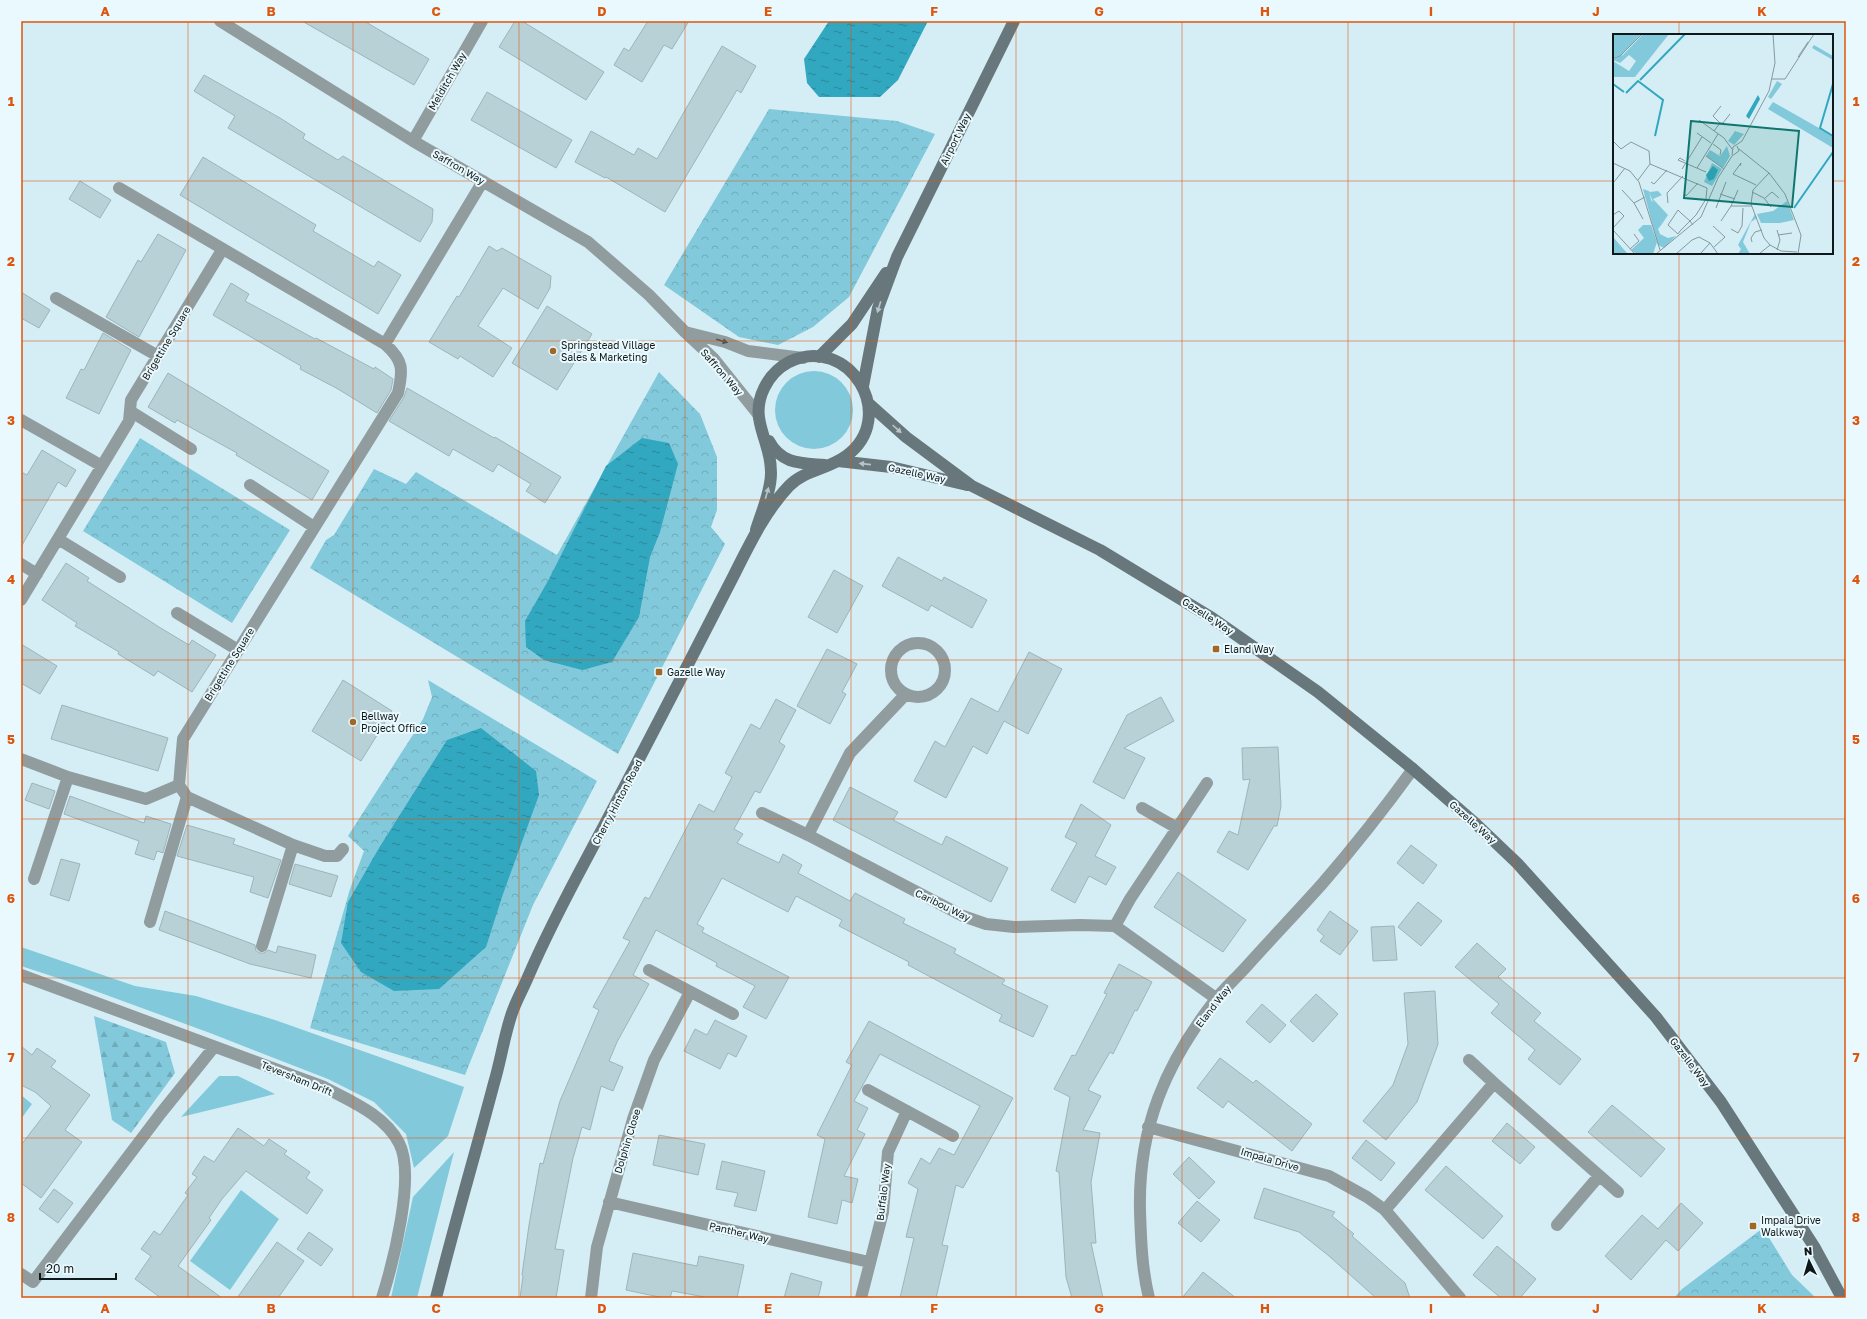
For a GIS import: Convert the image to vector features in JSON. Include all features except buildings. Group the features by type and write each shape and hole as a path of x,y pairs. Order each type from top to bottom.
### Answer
{"street":[{"name":"Saffron Way","path":"220,21 413,141 588,242 649,294 684,331 714,359 759,418"},
{"name":"Melditch Way","path":"413,141 482,21"},
{"name":"Airport Way","path":"863,386 878,308 897,257 1014,21"},
{"path":"385,344 483,181"},
{"path":"119,188 222,250"},
{"name":"Brigettine Square","path":"21,600 129,421 131,400 222,250 385,344 395,353 401,364 402,374 398,393 183,739 179,785"},
{"name":"Airport Way","path":"819,357 852,324 897,257"},
{"path":"56,298 158,356"},
{"name":"Saffron Way","path":"684,331 724,342 748,351 803,358"},
{"path":"819,357 832,360 844,366 855,375 863,386 868,403 869,417 866,431 850,454 804,475 790,485 756,530 771,478 770,453 759,418 760,399 766,384 776,372 788,363 803,358 819,357"},
{"name":"Gazelle Way","path":"868,403 906,437 972,486 1100,550 1212,618 1318,692 1413,769 1476,824 1517,863 1656,1017 1721,1102 1815,1248 1842,1298"},
{"path":"130,411 191,449"},
{"path":"759,418 773,449 792,462 833,463"},
{"path":"21,420 102,466"},
{"name":"Gazelle Way","path":"833,463 891,467 972,486"},
{"path":"250,485 314,527"},
{"name":"Cherry Hinton Road","path":"436,1298 512,1013 549,929 632,775 756,530"},
{"path":"58,539 120,577"},
{"path":"21,564 37,574"},
{"path":"177,613 238,650"},
{"path":"919,643 929,645 937,650 942,658 945,667 943,679 939,687 931,693 922,696 906,694 898,688 890,671 895,655 901,648 910,644 919,643"},
{"path":"808,835 850,753 906,694"},
{"path":"21,759 68,777 146,799 179,785 187,797 293,845 324,856 337,856 343,849"},
{"name":"Eland Way","path":"1149,1298 1141,1247 1141,1165 1148,1127 1162,1088 1186,1041 1217,999 1322,884 1413,769"},
{"path":"34,879 68,777"},
{"path":"1207,783 1130,899 1115,926 1217,999"},
{"path":"150,922 187,797"},
{"path":"1142,808 1177,828"},
{"name":"Caribou Way","path":"762,813 808,835 963,916 986,924 1014,927 1080,925 1115,926"},
{"path":"262,946 293,845"},
{"path":"649,970 733,1014"},
{"name":"Teversham Drift","path":"21,975 324,1087 365,1109 385,1125 399,1143 405,1164 404,1196 394,1261 382,1298"},
{"name":"Dolphin Close","path":"591,1298 597,1247 633,1120 654,1060 690,992"},
{"path":"21,1274 32,1282 161,1113 214,1047"},
{"path":"1470,1060 1618,1192"},
{"path":"1385,1210 1494,1083"},
{"path":"868,1090 953,1136"},
{"name":"Buffalo Way","path":"861,1298 883,1212 888,1152 907,1111"},
{"name":"Impala Drive","path":"1148,1127 1329,1176 1368,1197 1385,1210 1460,1298"},
{"path":"1557,1225 1599,1176"},
{"name":"Panther Way","path":"609,1202 869,1262"}],"green space":[{"path":"769,109 897,121 935,134 849,297 813,327 778,345 739,337 664,285"},
{"path":"814,371 829,374 842,382 850,395 853,410 850,425 842,438 829,446 814,449 799,446 786,438 778,425 775,410 778,395 786,382 799,374"},
{"path":"659,372 700,414 717,457 717,510 711,527 725,544 618,754 310,568 326,540 334,535 374,469 406,484 416,472 557,555"},
{"path":"140,438 290,530 232,623 83,531"},
{"path":"428,680 597,781 533,905 465,1075 310,1028 350,889 364,851 348,836 423,719 432,697"},
{"path":"21,947 135,986 196,996 275,1020 464,1087 448,1136 414,1168 406,1134 374,1102 328,1079 210,1033 79,985 21,966"},
{"path":"94,1016 166,1042 175,1073 131,1133 112,1120"},
{"path":"219,1076 238,1076 275,1094 181,1117"},
{"path":"21,1095 32,1104 21,1119"},
{"path":"454,1152 417,1298 391,1298 413,1197"},
{"path":"241,1190 279,1219 230,1290 190,1261"},
{"path":"1763,1228 1792,1275 1816,1298 1674,1298 1682,1289"}],"water":[{"path":"829,21 928,21 898,80 880,97 819,97 807,83 804,59"},
{"path":"642,438 669,443 678,464 660,532 650,557 639,617 612,662 582,670 544,660 526,647 525,621 548,581 606,466"},
{"path":"481,728 536,771 539,795 503,894 486,947 439,989 394,991 361,972 341,943 348,902 379,848 447,740"}],"place":[{"name":"Springstead Village Sales & Marketing","path":"553,351"},
{"name":"Eland Way","path":"1216,649"},
{"name":"Gazelle Way","path":"659,672"},
{"name":"Bellway Project Office","path":"353,722"},
{"name":"Impala Drive Walkway","path":"1753,1226"}]}
